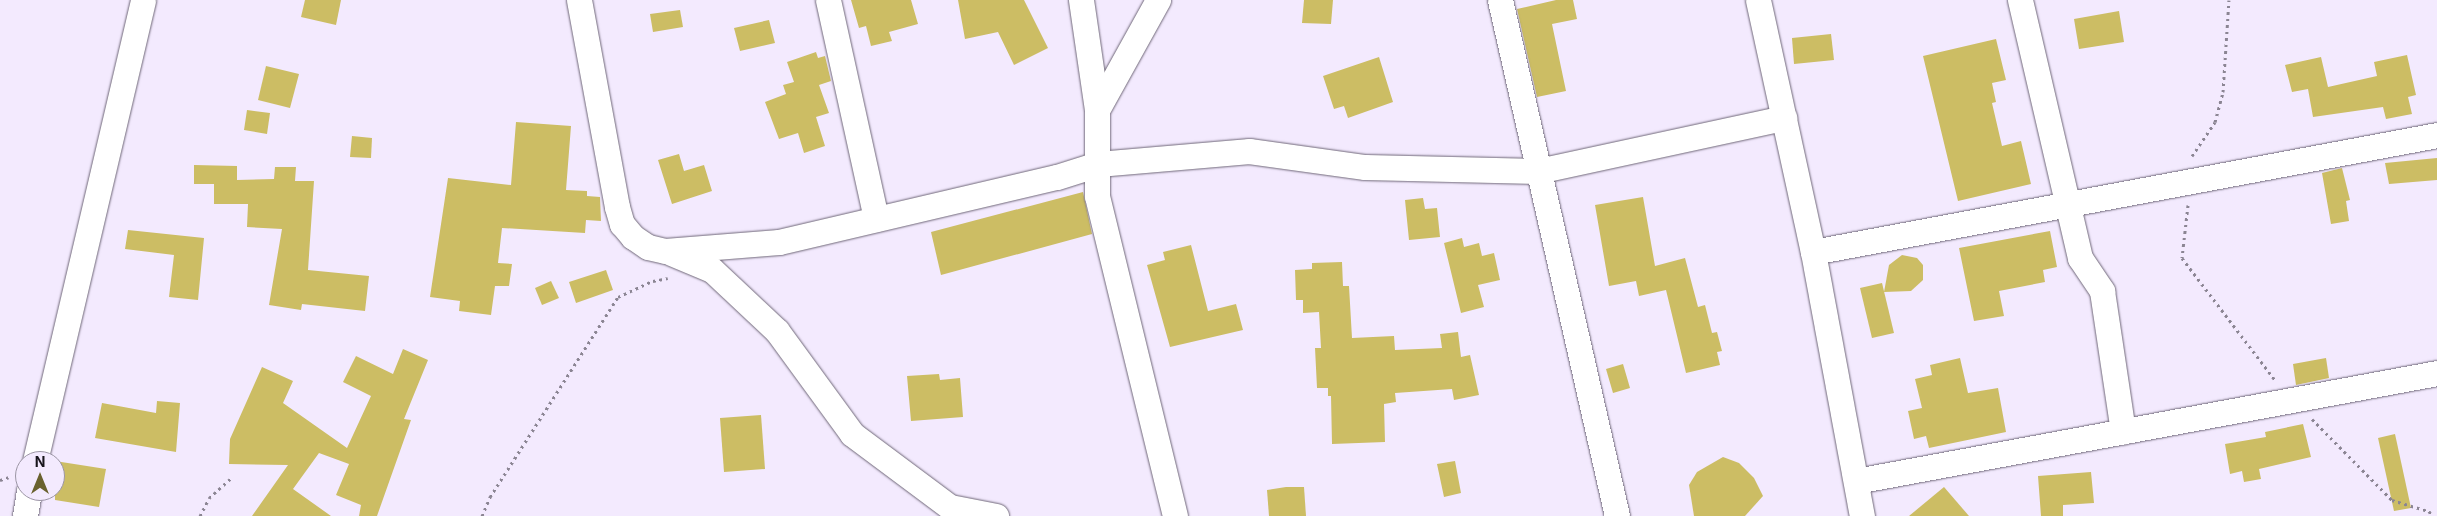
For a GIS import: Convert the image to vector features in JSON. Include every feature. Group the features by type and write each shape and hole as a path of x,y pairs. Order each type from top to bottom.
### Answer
{"street":[{"path":"37,451 143,0"},
{"path":"578,0 617,207 622,224 633,237 648,247 665,251 712,270 777,331 852,434 950,507 996,516"},
{"path":"828,0 876,219"},
{"path":"1081,0 1098,110 1097,196 1175,516"},
{"path":"1098,110 1158,0"},
{"path":"1500,0 1617,516"},
{"path":"1758,0 1813,252 1862,516"},
{"path":"2020,0 2080,258 2102,291 2123,431"},
{"path":"665,251 779,242 1057,177 1098,164 1249,151 1366,167 1538,171 1784,118"},
{"path":"1813,252 2067,204 2187,191 2437,135"},
{"path":"1856,481 2123,431 2286,393 2437,373"},
{"path":"25,516 27,501"}],"path":[{"path":"2229,0 2223,92 2215,122 2185,167 2187,191 2182,258 2286,393 2392,500 2429,511 2432,516"},
{"path":"482,516 490,497 618,297 654,281 673,277"},
{"path":"200,516 209,498 230,478"}],"building":[{"path":"305,0 341,0 336,25 301,17"},
{"path":"851,0 911,0 918,24 889,32 892,41 871,46 866,26 859,28"},
{"path":"958,0 1024,0 1048,48 1014,65 998,32 965,39"},
{"path":"1304,0 1333,0 1331,24 1302,23"},
{"path":"1556,0 1573,0 1577,19 1552,24 1566,91 1537,97 1517,9"},
{"path":"680,10 683,27 653,32 650,14"},
{"path":"2119,11 2124,42 2079,49 2074,19"},
{"path":"769,20 775,43 740,51 734,28"},
{"path":"1831,34 1834,60 1794,64 1792,38"},
{"path":"1996,39 2006,80 1992,83 1996,102 1992,103 2002,146 2021,141 2031,184 1958,201 1923,56"},
{"path":"816,52 818,58 825,56 831,81 819,85 829,113 816,117 825,146 804,153 798,133 779,139 765,102 786,94 783,85 794,82 787,62"},
{"path":"2407,55 2416,95 2408,97 2412,114 2386,119 2383,107 2313,117 2308,89 2292,92 2285,65 2321,57 2328,87 2377,76 2374,62"},
{"path":"1379,57 1393,102 1348,118 1344,106 1334,109 1323,76"},
{"path":"266,66 299,74 290,108 258,100"},
{"path":"247,110 270,113 267,134 244,130"},
{"path":"516,122 571,126 566,190 587,191 587,196 600,197 601,221 586,220 585,233 502,228 498,263 512,264 509,286 495,286 491,315 459,311 460,301 430,297 448,178 511,185"},
{"path":"352,136 372,138 371,158 350,157"},
{"path":"679,154 684,171 704,165 712,191 672,204 658,160"},
{"path":"2437,158 2437,180 2389,184 2385,163"},
{"path":"194,165 237,166 237,180 274,179 275,167 296,167 295,181 314,181 308,270 369,276 365,311 302,304 301,310 269,305 282,229 247,227 248,204 214,204 214,184 194,184"},
{"path":"2342,168 2350,200 2346,201 2349,221 2331,224 2322,173"},
{"path":"1083,192 1092,234 941,275 931,232"},
{"path":"1643,197 1655,266 1685,258 1698,307 1705,305 1712,333 1717,332 1722,351 1717,352 1720,365 1686,373 1666,290 1639,296 1636,281 1609,286 1595,205"},
{"path":"1423,198 1425,209 1437,208 1440,237 1409,240 1405,200"},
{"path":"128,230 204,238 198,300 169,297 174,255 125,249"},
{"path":"2050,231 2057,267 2043,270 2045,282 1999,291 2004,316 1974,321 1959,248"},
{"path":"1462,238 1464,247 1479,243 1482,256 1494,253 1500,280 1478,285 1484,307 1461,313 1444,243"},
{"path":"1191,245 1208,311 1236,304 1243,330 1170,347 1147,265 1165,260 1163,252"},
{"path":"1902,255 1917,258 1923,265 1923,280 1911,291 1884,292 1889,265"},
{"path":"1342,262 1343,286 1349,286 1352,338 1394,336 1395,350 1442,348 1440,334 1458,332 1461,357 1470,355 1479,395 1454,400 1452,389 1395,393 1396,402 1384,404 1385,442 1332,444 1331,396 1328,396 1328,388 1317,388 1315,348 1321,348 1319,312 1303,313 1303,300 1296,300 1295,270 1312,269 1312,263"},
{"path":"606,270 613,290 576,303 569,282"},
{"path":"551,281 559,298 542,305 535,288"},
{"path":"1882,283 1894,333 1872,338 1860,288"},
{"path":"403,349 428,360 404,419 411,420 377,516 359,516 361,505 336,495 349,464 319,453 293,489 331,516 252,516 288,465 229,464 230,439 262,367 293,381 283,403 347,448 371,396 343,382 356,356 393,374"},
{"path":"1960,358 1968,393 1998,388 2006,432 1929,448 1926,436 1914,439 1908,411 1922,408 1915,379 1932,375 1930,365"},
{"path":"2326,358 2329,378 2296,385 2293,364"},
{"path":"1623,364 1630,388 1613,393 1606,369"},
{"path":"939,374 940,380 960,378 963,417 911,421 907,376"},
{"path":"157,401 180,403 176,452 95,438 102,403 156,413"},
{"path":"761,415 765,469 724,472 720,418"},
{"path":"2303,424 2311,457 2259,469 2261,479 2244,482 2242,471 2230,474 2225,444 2266,437 2265,432"},
{"path":"2395,434 2411,508 2394,511 2378,438"},
{"path":"1723,457 1739,463 1754,478 1763,496 1745,516 1694,516 1689,485 1697,472"},
{"path":"1455,461 1461,493 1444,497 1437,464"},
{"path":"65,463 106,469 99,507 61,501 65,501"},
{"path":"2091,472 2094,503 2063,505 2063,516 2041,516 2038,476"},
{"path":"1304,487 1306,516 1269,516 1267,490"},
{"path":"1944,487 1969,516 1909,516"}]}
